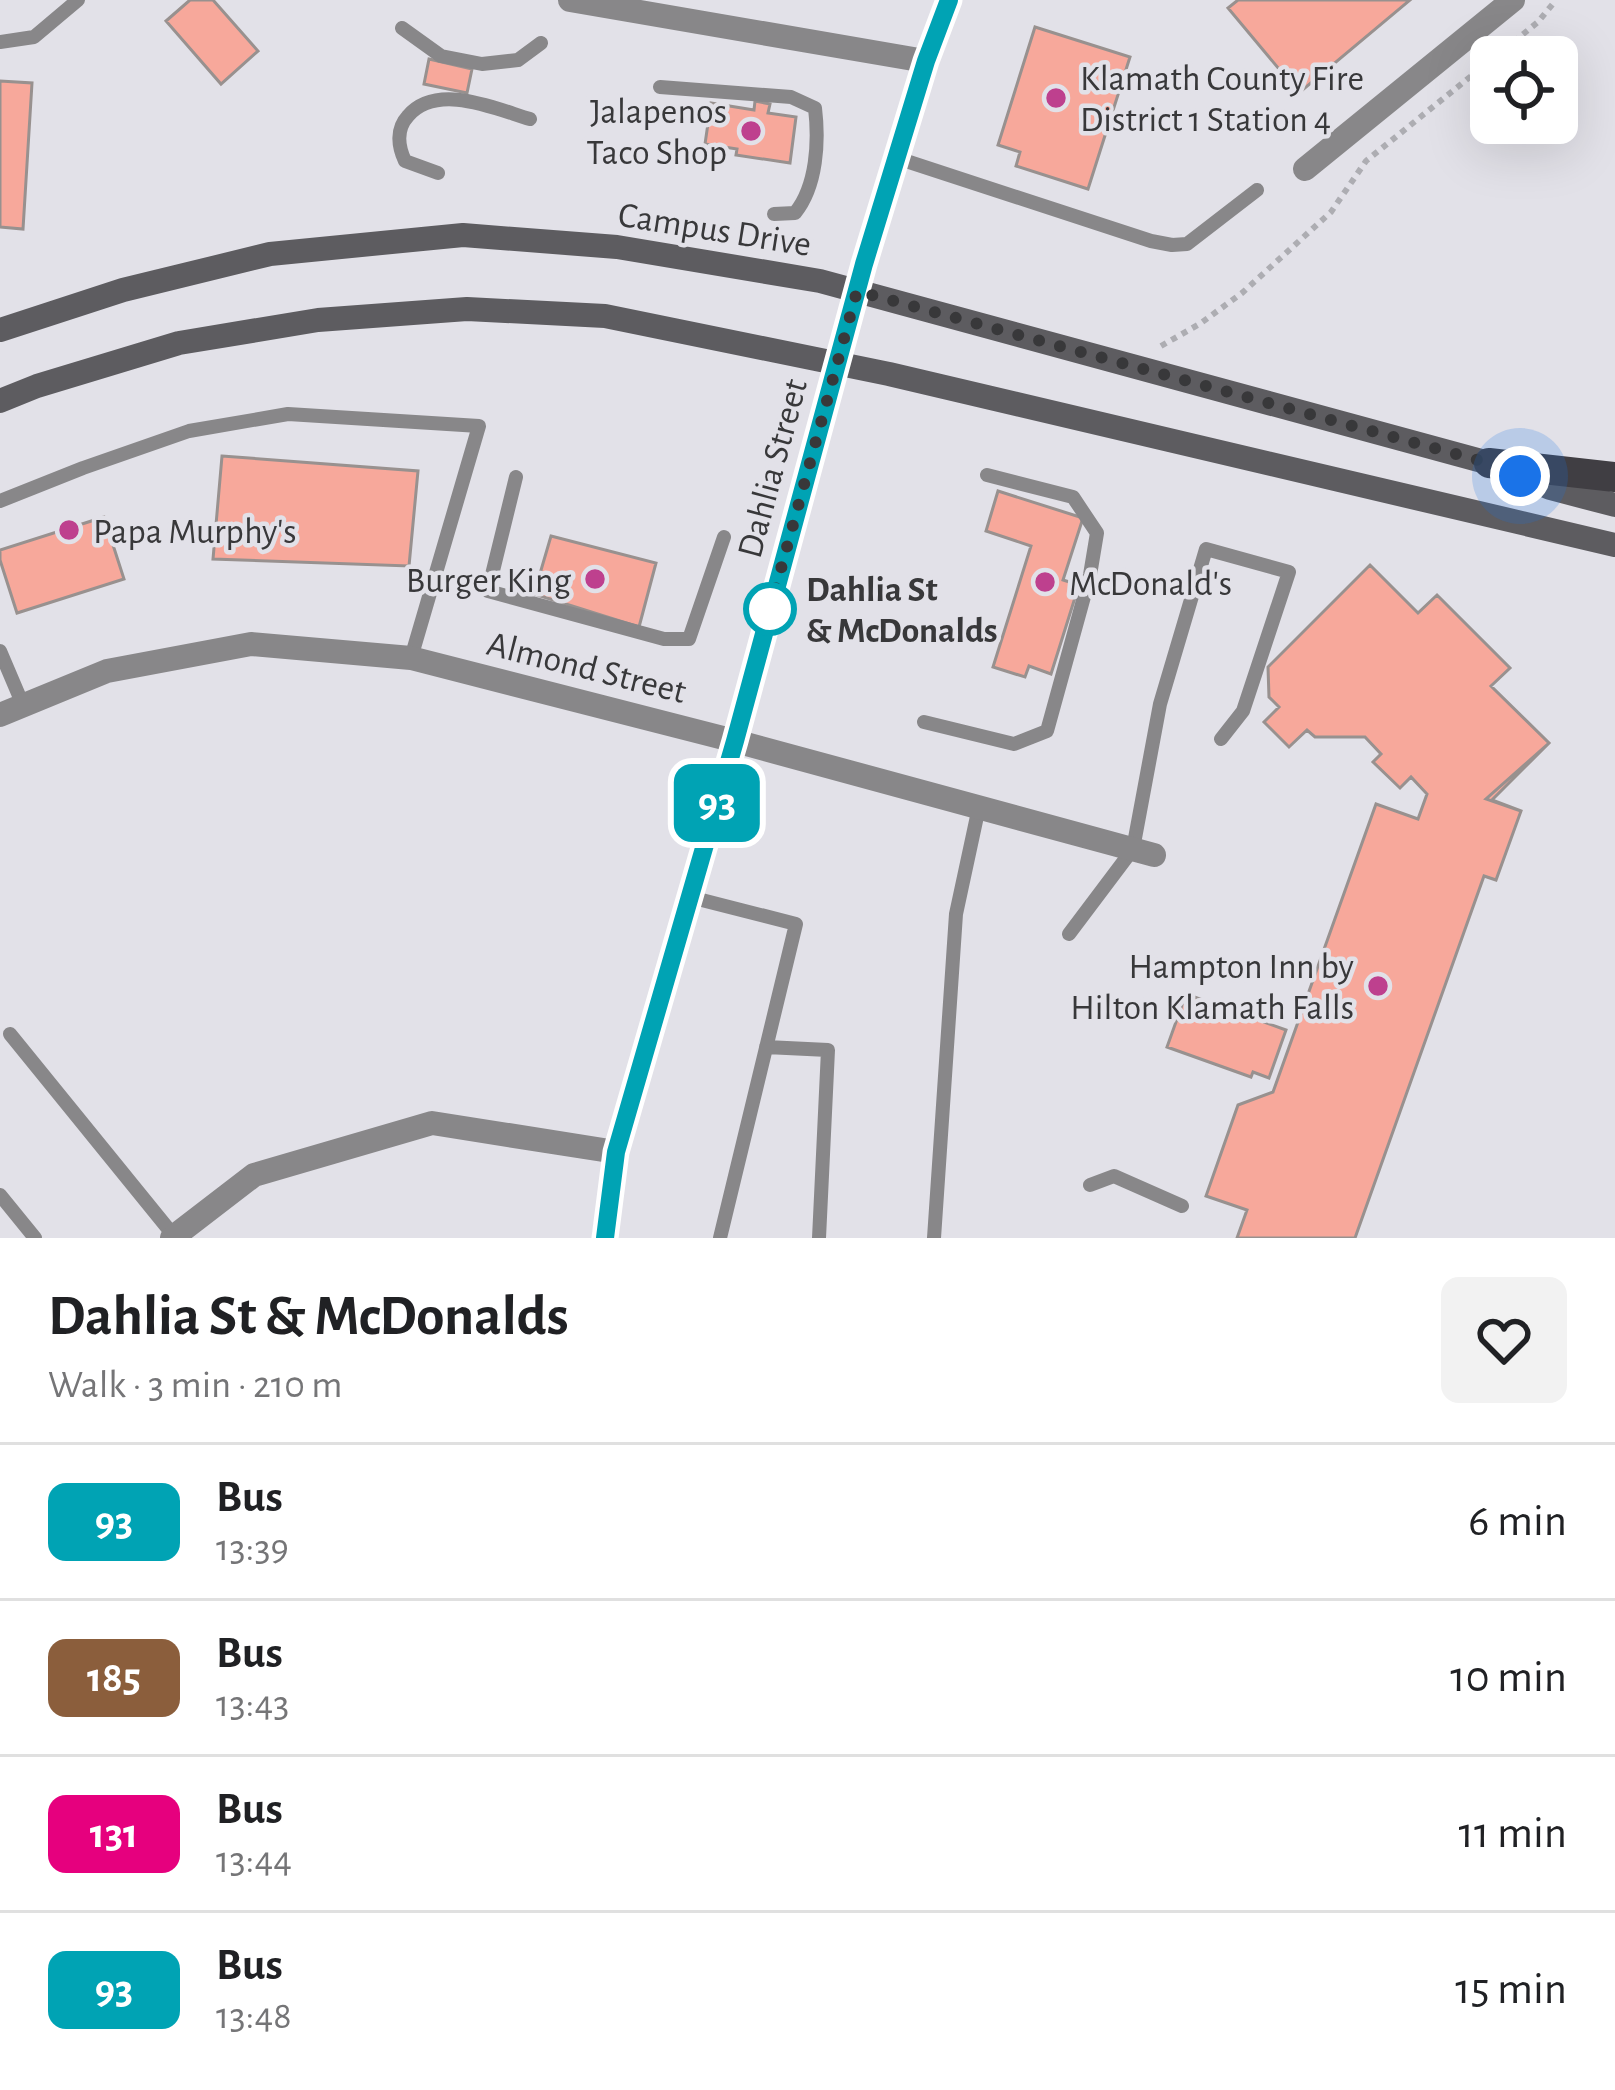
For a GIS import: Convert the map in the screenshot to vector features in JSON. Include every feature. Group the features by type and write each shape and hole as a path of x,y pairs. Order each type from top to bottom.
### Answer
{"main road":[{"path":"1489,463 1615,477"}],"street":[{"path":"570,0 669,8 926,61"},
{"name":"Dahlia Street","path":"604,1238 616,1152 735,741 857,291 949,0"},
{"path":"1305,169 1514,0"},
{"name":"Campus Drive","path":"0,330 123,290 270,254 464,235 616,247 820,281 1489,463 1550,488 1615,505"},
{"path":"0,401 179,343 318,320 467,309 605,316 837,363 1615,545"},
{"name":"Almond Street","path":"12,710 107,671 251,644 411,658 1143,852"},
{"path":"173,1237 254,1175 432,1123 616,1152"}],"lane":[{"path":"0,42 34,37 77,0"},
{"path":"402,28 441,56 482,64 518,60 541,43"},
{"path":"660,87 791,97 815,108 818,135 807,200 796,213 774,214"},
{"path":"438,173 405,161 398,144 404,119 419,106 445,99 530,119"},
{"path":"897,158 1172,245 1187,244 1257,190"},
{"path":"0,501 189,431 288,414 479,426 411,658"},
{"path":"924,722 1014,744 1047,731 1090,575 1097,533 1073,497 987,476"},
{"path":"516,477 488,591 664,639 689,639 724,537"},
{"path":"1069,934 1143,852 1160,704 1206,549 1288,572 1243,711 1221,739"},
{"path":"0,651 12,710"},
{"path":"934,1238 956,914 979,808"},
{"path":"690,897 796,924 720,1238"},
{"path":"10,1034 173,1237"},
{"path":"766,1047 828,1050 819,1238"},
{"path":"1090,1185 1114,1176 1182,1206"},
{"path":"0,1195 35,1238"}],"path":[{"path":"1520,36 1556,0"},
{"path":"1159,346 1242,293 1330,212 1366,161 1470,77"}],"building":[{"path":"190,0 213,0 258,51 221,84 166,21"},
{"path":"1238,0 1410,0 1299,93 1228,8"},
{"path":"1035,27 1130,57 1088,189 1016,166 1020,152 998,145"},
{"path":"429,59 472,69 467,93 424,84"},
{"path":"0,81 32,83 23,229 0,227"},
{"name":"Jalapenos Taco Shop","path":"755,101 770,104 768,113 796,117 790,163 736,155 737,149 705,144 711,103 754,110"},
{"path":"222,456 418,471 409,566 213,559"},
{"name":"McDonald's","path":"998,491 1083,518 1063,580 1079,585 1051,674 1029,666 1025,677 993,667 1031,546 986,531"},
{"path":"104,517 124,579 17,613 0,550"},
{"name":"Burger King","path":"551,536 656,563 639,627 534,594"},
{"name":"Hampton Inn by Hilton Klamath Falls","path":"1370,565 1418,613 1437,595 1510,668 1491,686 1549,743 1492,800 1521,811 1496,880 1484,876 1355,1238 1237,1238 1247,1210 1206,1196 1238,1105 1273,1092 1376,804 1418,819 1427,794 1411,777 1400,788 1373,762 1381,754 1365,737 1315,737 1307,730 1289,747 1264,722 1279,707 1269,697 1268,667"},
{"name":"Hampton Inn by Hilton Klamath Falls","path":"1370,565 1418,613 1437,595 1510,668 1491,686 1549,743 1486,799 1521,811 1496,880 1484,876 1355,1238 1237,1238 1247,1210 1206,1196 1238,1105 1273,1092 1376,804 1418,819 1427,794 1411,777 1400,788 1373,762 1381,754 1365,737 1315,737 1307,730 1289,747 1264,722 1279,707 1269,697 1268,667"},
{"path":"1186,994 1286,1030 1269,1078 1253,1072 1251,1077 1167,1047"}],"bus line":[{"name":"93","path":"605,1238 616,1152 735,741 864,264 949,0"}],"place":[{"name":"Klamath County Fire District 1 Station 4","path":"1056,98"},
{"name":"Jalapenos Taco Shop","path":"751,131"},
{"name":"Papa Murphy's","path":"69,530"},
{"name":"Burger King","path":"595,579"},
{"name":"McDonald's","path":"1045,582"},
{"name":"Dahlia St & McDonalds","path":"770,609"},
{"name":"Hampton Inn by Hilton Klamath Falls","path":"1378,986"}],"route":[{"path":"770,609 857,291 1489,463 1520,476"}]}
